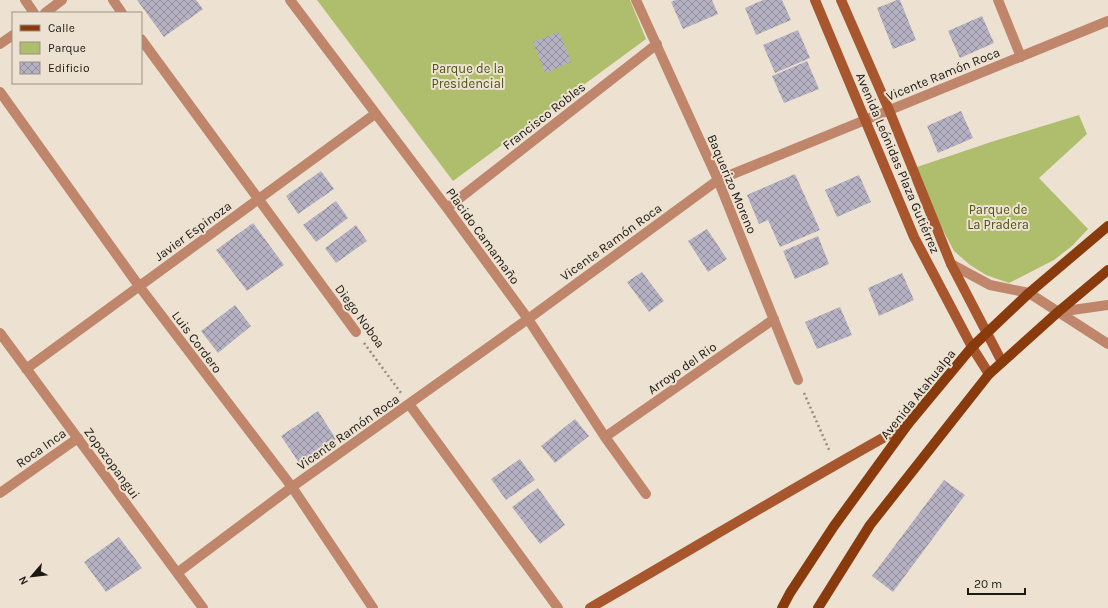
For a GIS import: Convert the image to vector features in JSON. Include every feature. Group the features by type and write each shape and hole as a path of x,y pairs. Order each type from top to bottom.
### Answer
{"main road":[{"name":"Avenida Leónidas Plaza Gutiérrez","path":"815,0 914,237 972,347 989,374"},
{"name":"Avenida Leónidas Plaza Gutiérrez","path":"841,0 951,264"},
{"name":"Avenida Atahualpa","path":"782,608 790,593 834,526 908,424 972,347 1029,293 1108,226"},
{"path":"951,264 1002,362"},
{"path":"818,608 870,525 989,374 1058,312 1108,270"},
{"path":"590,608 835,464 908,424"}],"street":[{"path":"25,0 33,12"},
{"path":"46,12 62,0"},
{"path":"113,0 121,12"},
{"name":"Placido Camamaño","path":"290,0 447,208 528,319 605,437 646,494"},
{"name":"Baquerizo Moreno","path":"636,0 718,180 798,380"},
{"path":"998,0 1021,57"},
{"name":"Vicente Ramón Roca","path":"177,573 292,487 528,319 718,180 1108,21"},
{"path":"0,44 12,36"},
{"name":"Diego Noboa","path":"142,40 356,332"},
{"name":"Francisco Robles","path":"447,208 657,44"},
{"name":"Luis Cordero","path":"0,92 138,286 292,487 373,608"},
{"name":"Javier Espinoza","path":"26,369 376,114"},
{"name":"Avenida Leónidas Plaza Gutiérrez","path":"951,264 990,285 1029,293 1108,344"},
{"path":"1058,312 1108,305"},
{"name":"Arroyo del Rio","path":"605,437 774,319"},
{"name":"Zopozopangui","path":"0,333 203,608"},
{"path":"409,404 558,608"},
{"name":"Roca Inca","path":"0,493 78,438"}],"path":[{"name":"Diego Noboa","path":"356,332 409,404"},
{"path":"798,380 835,464"}],"green space":[{"name":"Parque de la Presidencial","path":"317,0 630,0 646,39 453,181"},
{"name":"Parque de La Pradera","path":"1079,115 1087,134 1039,178 1088,229 1072,246 1054,260 1009,283 986,275 970,265 954,251 939,223 917,167 994,141"}],"building":[{"path":"137,0 196,0 203,9 164,37"},
{"path":"675,0 712,0 718,14 683,29 671,2"},
{"path":"763,0 782,0 791,20 756,35 745,8"},
{"path":"900,0 916,40 893,49 877,8"},
{"path":"982,16 994,43 960,58 948,31"},
{"path":"798,30 810,58 775,73 763,45"},
{"path":"559,32 571,62 545,73 533,42"},
{"path":"807,61 819,89 784,103 772,76"},
{"path":"961,111 973,138 938,153 927,126"},
{"path":"321,171 334,189 298,214 286,196"},
{"path":"795,174 820,230 780,247 768,220 759,224 747,195"},
{"path":"859,175 871,202 837,217 825,190"},
{"path":"336,201 348,218 316,242 303,225"},
{"path":"253,223 284,265 247,291 216,250"},
{"path":"356,225 367,241 336,263 325,248"},
{"path":"707,229 727,259 708,272 688,241"},
{"path":"818,236 829,264 795,279 783,251"},
{"path":"642,272 664,301 649,312 627,282"},
{"path":"902,273 914,300 879,316 868,288"},
{"path":"235,305 251,326 218,353 201,331"},
{"path":"840,307 852,335 817,349 805,322"},
{"path":"318,411 336,439 299,463 281,436"},
{"path":"575,419 589,436 555,463 541,446"},
{"path":"520,459 535,480 506,500 491,479"},
{"path":"944,480 965,495 893,592 872,576"},
{"path":"538,488 565,525 540,544 512,507"},
{"path":"119,537 142,568 106,592 84,562"}]}
